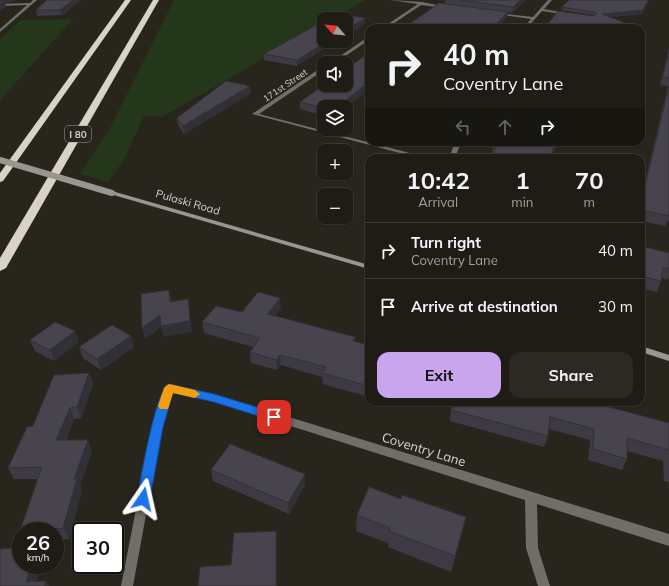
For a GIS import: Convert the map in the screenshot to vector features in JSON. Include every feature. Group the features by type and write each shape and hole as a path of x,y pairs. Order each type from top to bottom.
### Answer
{"highway":[{"path":"0,178 128,0"},
{"name":"I 80","path":"0,268 156,0"}],"main road":[{"name":"Pulaski Road","path":"0,160 365,266"},
{"path":"645,350 669,358"}],"street":[{"path":"0,31 35,0"},
{"path":"392,0 454,8"},
{"path":"390,24 426,0"},
{"path":"529,24 550,0"},
{"path":"0,5 30,4"},
{"path":"541,10 570,14"},
{"path":"491,13 534,18"},
{"path":"342,56 365,41"},
{"name":"171st Street","path":"317,73 255,114 365,142"},
{"name":"171st Street","path":"379,146 410,154"},
{"name":"Coventry Lane","path":"127,586 157,427 169,388 214,398 669,540"},
{"path":"532,498 532,548 544,586"}],"green space":[{"path":"174,0 365,0 344,12 317,12 317,28 164,116 144,116 125,157 109,182 80,174 111,126"},
{"path":"73,19 0,100 0,39 21,20"}],"building":[{"path":"47,0 73,0 60,10 36,10"},
{"path":"461,0 520,0 513,7"},
{"path":"569,0 648,0 643,10 602,14 628,24 548,24 558,11 593,16 596,14 595,12 562,7"},
{"path":"439,3 508,12 496,24 410,24"},
{"path":"353,16 365,18 353,26"},
{"path":"317,25 317,48 297,60 264,54"},
{"path":"669,51 669,78 663,77"},
{"path":"365,56 365,85 346,100 317,100 317,106 300,102 317,90 317,92 353,92 353,64"},
{"path":"226,81 250,86 183,126 177,118"},
{"path":"669,87 669,216 645,211 645,186"},
{"path":"497,146 554,146 551,154 493,154"},
{"path":"645,247 669,253 669,269 663,267 661,281 645,277"},
{"path":"169,290 170,302 188,299 190,321 161,326 160,315 142,328 141,294"},
{"path":"258,292 280,298 268,314 355,337 353,341 365,344 365,385 322,373 326,367 280,355 276,360 250,352 260,338 202,322 216,306 242,312"},
{"path":"55,322 75,331 50,350 30,340"},
{"path":"112,325 131,336 97,359 79,347"},
{"path":"89,373 77,407 70,408 56,440 88,440 74,479 77,479 64,524 64,522 23,522 42,467 8,468 27,427 33,426 54,375"},
{"path":"452,406 605,406 669,423 669,450 627,438 627,459 593,449 594,429 550,417 548,436 451,410"},
{"path":"230,444 305,474 288,503 211,470"},
{"path":"369,487 401,499 402,495 466,517 455,556 389,531 390,528 357,515"},
{"path":"276,531 276,586 198,586 200,567 231,565 234,533"},
{"path":"12,548 12,574 29,574 26,582 46,581 44,586 0,586 0,549"}],"slow traffic":[{"path":"164,406 169,388 195,394"}],"route":[{"path":"143,499 157,427 169,388 214,398 274,417"}]}
